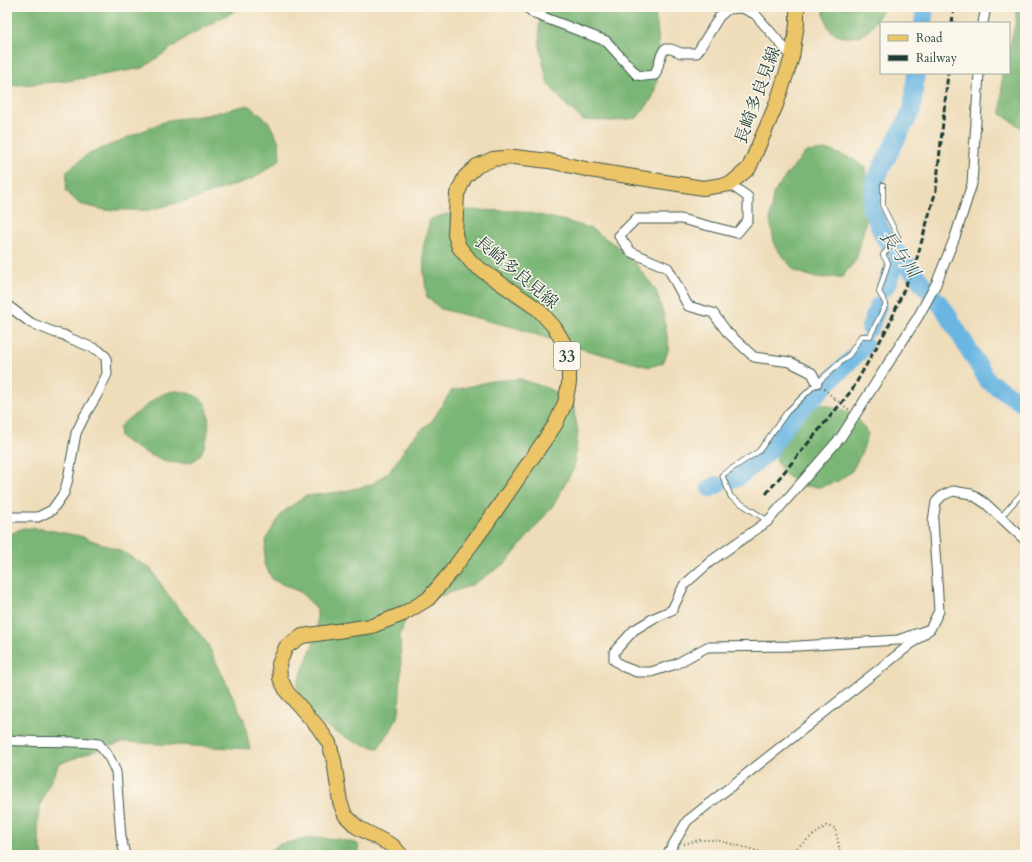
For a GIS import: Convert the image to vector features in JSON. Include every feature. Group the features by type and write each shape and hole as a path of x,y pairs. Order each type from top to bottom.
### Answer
{"main road":[{"name":"長崎多良見線","path":"401,855 393,846 356,827 345,815 340,802 334,761 329,743 318,727 286,692 280,678 279,664 286,647 302,636 372,626 403,614 428,599 451,572 487,523 555,425 565,403 569,383 569,364 566,347 555,328 539,310 473,264 459,247 455,235 457,194 465,177 478,166 493,159 514,157 549,161 590,170 703,188 730,184 749,168 776,105 792,57 798,24 797,7"}],"street":[{"path":"526,7 535,14 606,41 637,75 655,75 661,53 665,48 681,53 696,54 718,17 728,9 742,8 755,14 792,57"},
{"path":"983,22 986,7"},
{"path":"930,629 898,640 798,646 707,646 676,664 651,672 637,672 624,667 614,660 614,652 634,630 654,618 672,610 684,585 711,561 768,521 841,437 918,317 936,284 955,237 972,184 979,74"},
{"path":"730,184 748,197 748,220 737,233 680,219 636,220 619,236 631,252 668,268 688,306 713,314 727,332 754,357 790,362 812,373 817,383"},
{"path":"7,305 31,323 64,335 98,350 106,357 107,374 76,434 68,479 64,492 52,510 38,517 7,517"},
{"path":"669,852 687,821 930,629 939,611 933,521 936,502 943,495 953,491 971,494 986,503 1000,518 1025,540"},
{"path":"7,740 31,742 85,742 99,744 110,759 116,772 121,837 125,855"}],"lane":[{"path":"768,521 731,497 722,475 759,451 787,412 850,354 861,336 870,336 886,304 879,292 888,263 883,256 898,237 884,207 884,185"},
{"path":"1000,518 1025,490"}],"path":[{"path":"829,393 851,411"},
{"path":"669,852 698,840 717,840 758,851 778,854 796,848 826,826 835,828 840,851 834,855"}],"green space":[{"path":"7,7 242,7 188,36 143,68 67,81 7,86"},
{"path":"543,7 654,7 659,50 657,83 651,100 637,118 612,121 583,120 565,104 548,84 540,47 539,26"},
{"path":"823,7 885,7 866,32 858,36 842,37 836,35 829,28"},
{"path":"1016,7 1025,7 1025,130 1001,114 1002,74 1010,74 1010,45 1016,21"},
{"path":"248,105 268,121 279,142 280,160 254,178 193,199 148,210 105,210 79,204 66,191 67,171 87,155 168,120 207,115"},
{"path":"827,150 853,159 865,168 868,190 865,225 856,260 842,277 816,278 795,271 775,247 770,220 773,194 788,173 806,152"},
{"path":"462,210 520,211 561,220 590,228 627,253 656,290 664,317 669,348 663,363 649,367 564,344 517,328 441,309 427,297 423,249 430,219"},
{"path":"520,379 547,388 572,400 578,432 574,468 552,507 506,563 472,585 437,597 407,616 400,635 401,671 399,713 391,730 378,748 357,743 332,730 306,713 297,685 317,633 317,609 300,592 273,580 264,564 266,539 282,513 305,496 341,492 371,485 390,471 412,438 432,421 451,391 491,381"},
{"path":"176,391 198,397 207,407 209,423 204,448 196,459 188,463 178,463 156,458 120,437 119,428 127,420 157,398 166,393"},
{"path":"821,404 846,411 858,419 868,434 862,452 852,471 838,481 820,487 802,486 786,475 777,463 777,449 789,428 802,412"},
{"path":"22,528 43,529 80,536 119,550 151,569 168,595 207,643 244,720 250,749 124,742 59,764 43,798 38,818 39,841 43,855 7,855 7,536"},
{"path":"311,838 339,839 358,844 360,855 262,855 280,844"}],"waterway":[{"name":"長与川","path":"923,22 925,7"},
{"name":"長与川","path":"916,74 912,110 874,182 871,208 885,239 944,309 988,381 1025,405"},
{"path":"885,288 899,254"},
{"path":"870,328 878,306"},
{"path":"733,479 739,477 768,452 788,422 862,349 864,344"},
{"path":"710,488 717,485"}],"railway":[{"path":"952,22 954,7"},
{"path":"766,494 852,390 889,325 917,258 936,190 948,74"}]}
